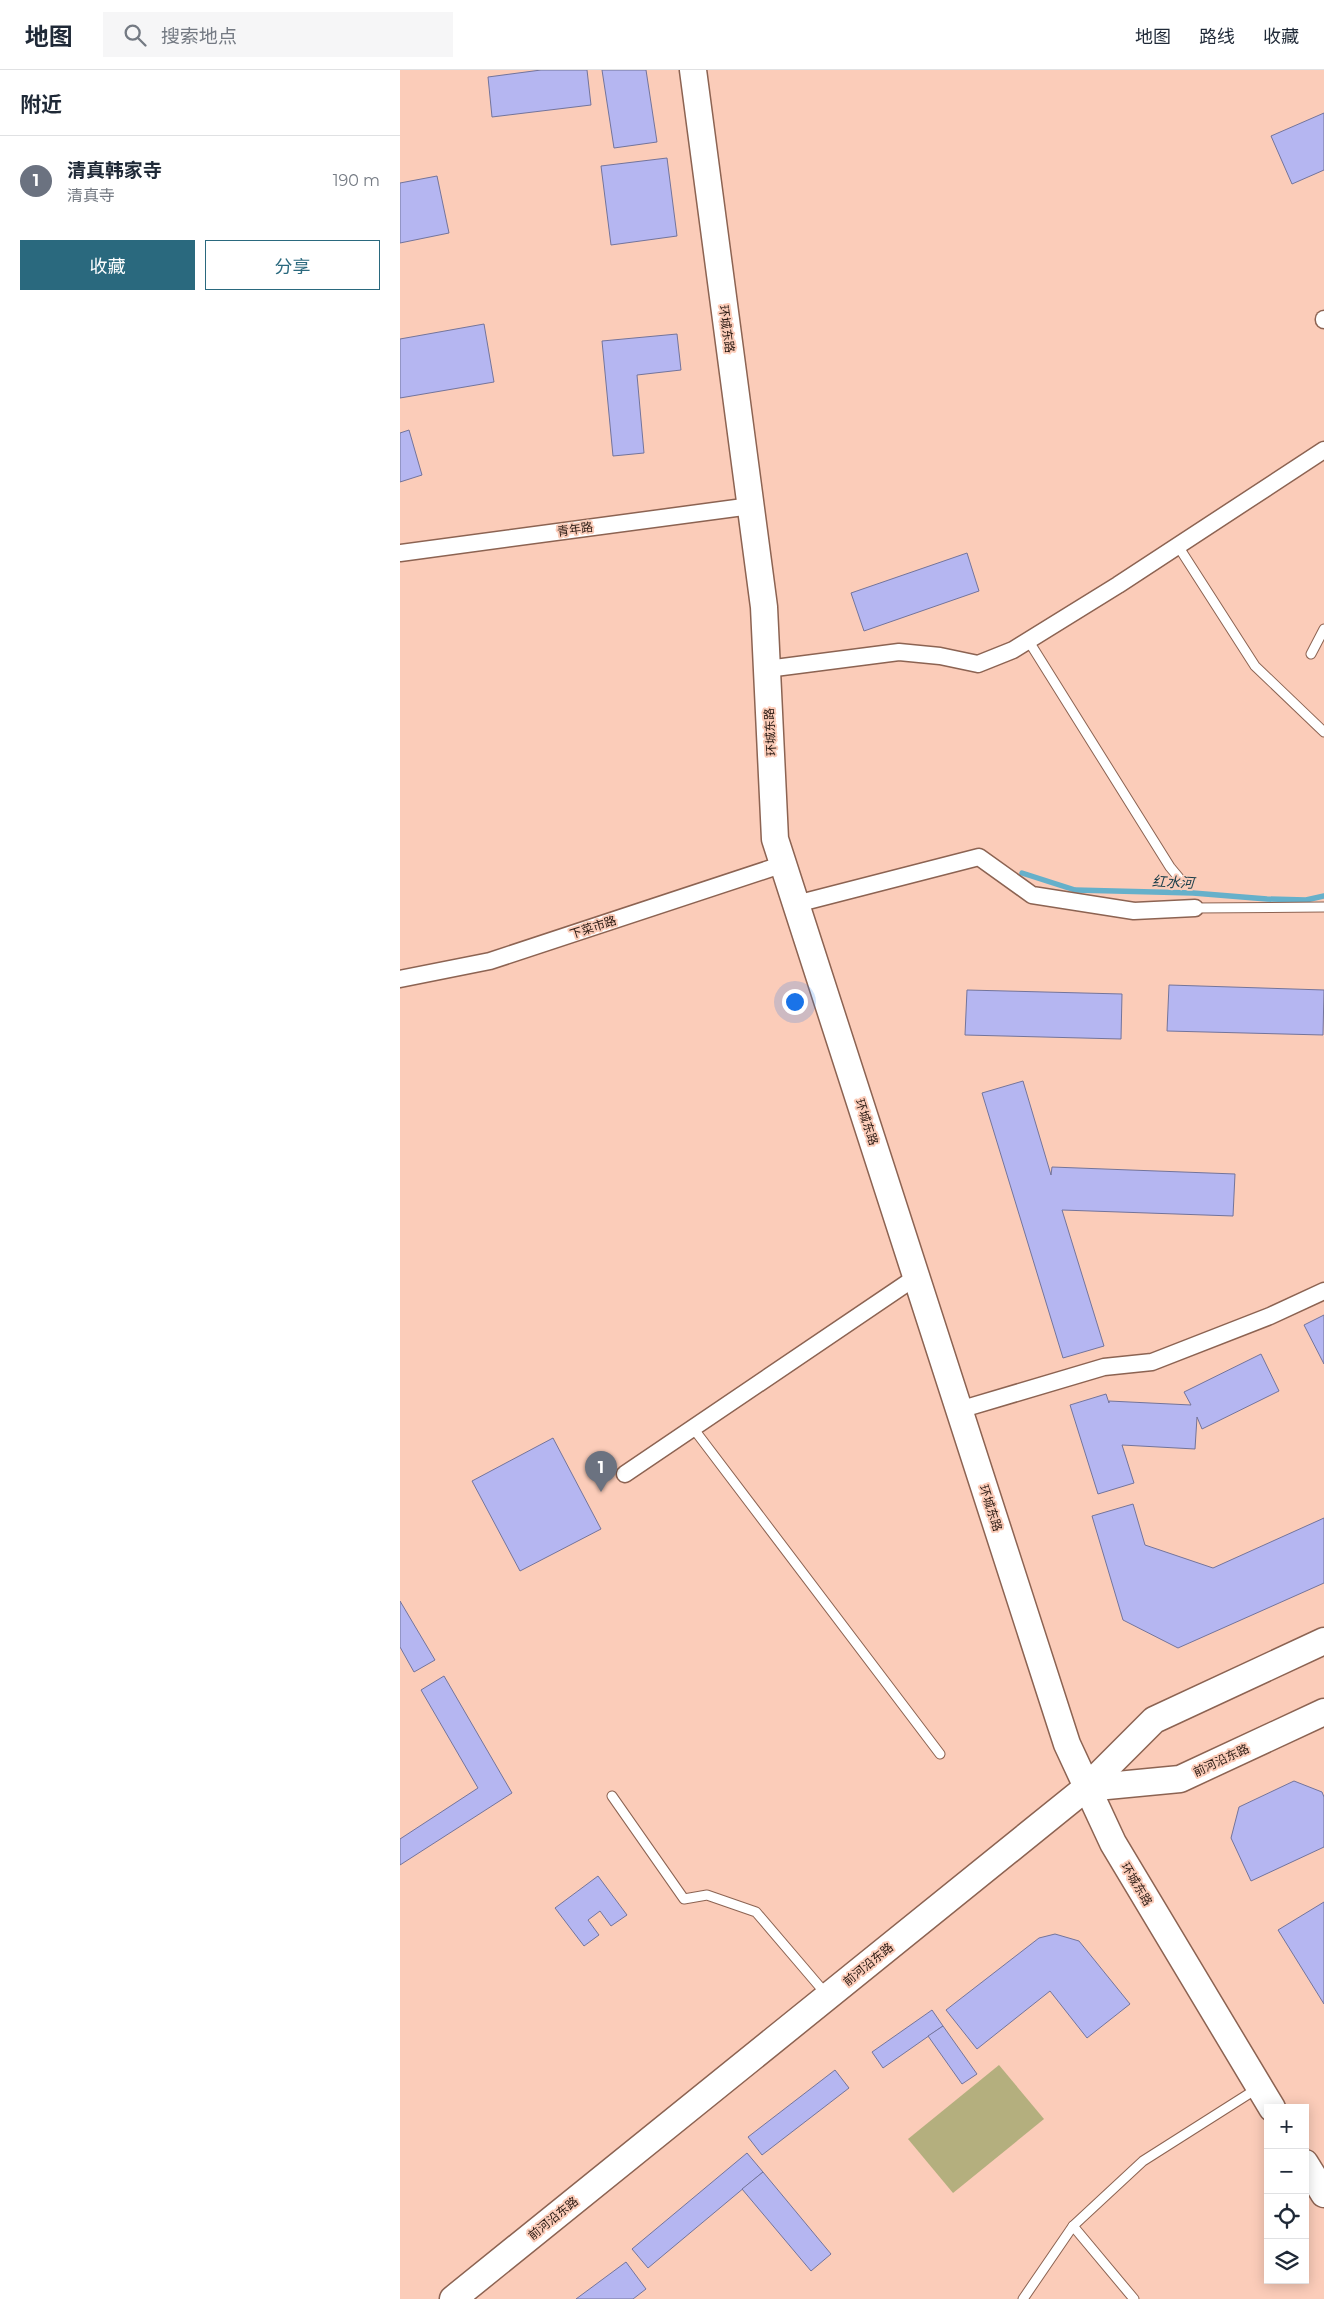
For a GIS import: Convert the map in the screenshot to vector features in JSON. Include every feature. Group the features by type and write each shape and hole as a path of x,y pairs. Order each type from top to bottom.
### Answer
{"main road":[{"name":"环城东路","path":"692,70 764,607 775,838 1067,1744 1113,1843 1266,2097"},
{"path":"1086,1788 1154,1720 1324,1641"},
{"name":"前河沿东路","path":"453,2299 1086,1788 1180,1778 1324,1712"},
{"path":"1309,2170 1324,2194"}],"street":[{"path":"768,670 899,652 940,656 978,664 1013,650 1178,546 1324,450"},
{"name":"青年路","path":"400,553 751,506"},
{"path":"796,904 979,857 1032,895 1134,911 1195,908"},
{"name":"下菜市路","path":"400,980 490,961 784,864"},
{"path":"625,1474 916,1277"},
{"path":"959,1410 1104,1367 1152,1362 1270,1316 1324,1291"}],"lane":[{"path":"1178,546 1255,666 1324,732"},
{"path":"1311,654 1324,630"},
{"path":"1028,640 1170,867 1180,879"},
{"path":"1195,908 1324,907"},
{"path":"693,1428 940,1754"},
{"path":"612,1796 684,1898 707,1895 756,1912 828,1996"},
{"path":"1024,2299 1073,2226 1143,2161 1266,2097"},
{"path":"1073,2226 1134,2299"}],"shaded area":[{"path":"999,2065 1044,2119 953,2193 908,2139"}],"building":[{"path":"541,70 587,70 591,105 492,117 488,77"},
{"path":"602,70 646,70 657,142 614,148"},
{"path":"1324,113 1324,170 1292,184 1271,136"},
{"path":"667,158 677,236 611,245 601,166"},
{"path":"437,176 449,233 400,243 400,183"},
{"path":"484,324 494,382 400,398 400,339"},
{"path":"677,334 681,370 637,375 644,453 613,456 602,341"},
{"path":"409,430 422,475 400,482 400,433"},
{"path":"967,553 979,591 864,631 851,593"},
{"path":"1169,985 1324,990 1323,1035 1167,1031"},
{"path":"967,990 1122,994 1121,1039 965,1035"},
{"path":"1023,1081 1051,1175 1052,1167 1235,1174 1233,1216 1062,1210 1104,1346 1063,1358 982,1093"},
{"path":"1324,1315 1324,1364 1304,1325"},
{"path":"1261,1354 1279,1391 1202,1429 1197,1417 1195,1449 1122,1445 1134,1483 1098,1494 1070,1405 1106,1394 1109,1403 1109,1401 1191,1405 1184,1392"},
{"path":"553,1438 601,1529 520,1571 472,1481"},
{"path":"1133,1504 1145,1545 1213,1568 1324,1518 1324,1583 1178,1648 1123,1620 1092,1516"},
{"path":"400,1601 435,1660 414,1672 400,1647"},
{"path":"444,1676 512,1793 400,1865 400,1839 478,1788 421,1690"},
{"path":"1294,1781 1322,1792 1324,1797 1324,1847 1251,1881 1231,1838 1239,1807"},
{"path":"598,1876 627,1915 611,1926 600,1911 588,1920 599,1935 584,1946 555,1908"},
{"path":"1324,1902 1324,2004 1278,1930"},
{"path":"1055,1934 1079,1941 1130,2004 1087,2038 1050,1991 977,2049 946,2010 1039,1938"},
{"path":"932,2010 943,2026 883,2068 872,2052"},
{"path":"943,2026 977,2074 962,2084 928,2036"},
{"path":"835,2070 849,2088 762,2155 748,2137"},
{"path":"747,2153 763,2172 648,2268 632,2249"},
{"path":"763,2172 831,2254 811,2271 742,2189"},
{"path":"626,2262 646,2289 633,2299 576,2299"}],"waterway":[{"name":"红水河","path":"1022,873 1075,890 1193,893 1306,900 1324,896"}],"place":[{"name":"清真韩家寺","path":"601,1492"}]}
